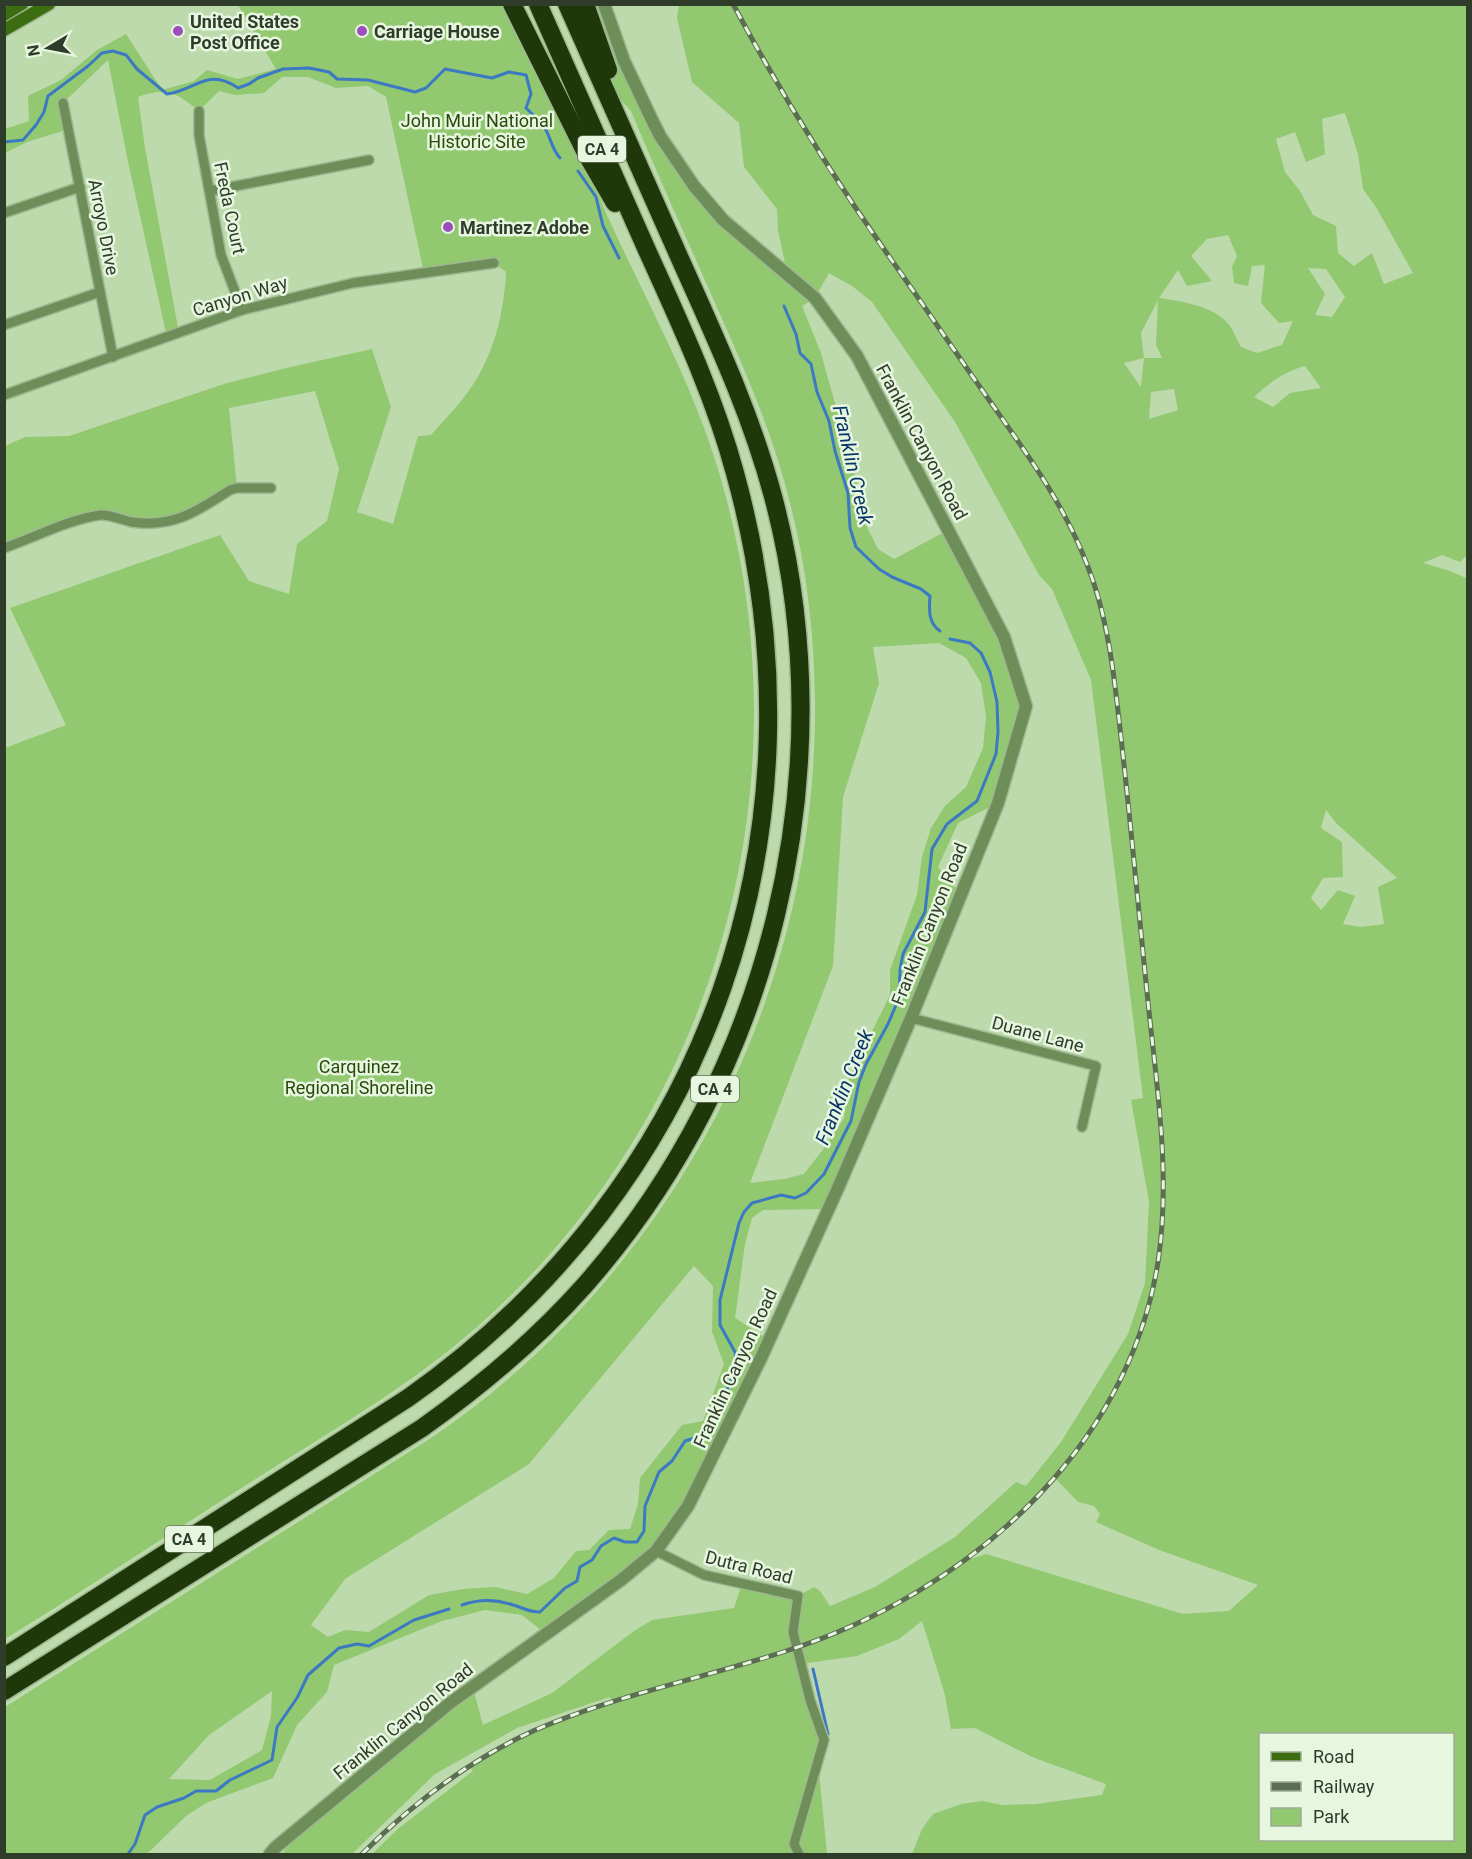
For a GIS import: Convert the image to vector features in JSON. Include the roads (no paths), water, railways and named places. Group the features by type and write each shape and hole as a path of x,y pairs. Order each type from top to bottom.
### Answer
{"highway":[{"path":"512,4 587,155 666,292"},
{"name":"CA 4","path":"4,1656 373,1422 426,1386 476,1347 538,1288 594,1224 646,1149 687,1074 723,985 750,893 765,798 769,702 762,607 754,554 737,482 715,411 666,292 538,4"},
{"name":"CA 4","path":"4,1691 394,1446 456,1403 554,1318 637,1219 684,1147 714,1090 751,1000 778,908 790,844 798,780 800,672 782,533 756,440 725,359 567,4"},
{"path":"585,4 646,183"}],"main road":[{"path":"4,15 22,4"},
{"path":"4,30 50,4"}],"street":[{"name":"Franklin Canyon Road","path":"270,1854 450,1703 621,1580 656,1551 688,1506 753,1375 838,1188 911,1018 998,803 1026,706 1004,637 857,356 815,298 723,220 694,186 660,136 652,120 624,61 604,4"},
{"name":"Arroyo Drive","path":"63,103 114,357"},
{"name":"Freda Court","path":"199,111 199,135 221,255 242,310"},
{"path":"210,191 369,160"},
{"path":"4,213 80,187"},
{"name":"Canyon Way","path":"4,395 242,310 353,283 494,263"},
{"path":"4,326 100,292"},
{"path":"4,549 75,521 103,515 133,522 162,522 190,515 230,490 271,488"},
{"name":"Duane Lane","path":"911,1018 1096,1066 1082,1127"},
{"name":"Dutra Road","path":"656,1551 704,1575 798,1596 793,1632 810,1700 824,1740 794,1844 799,1854"}],"waterway":[{"name":"Franklin Creek","path":"4,142 23,140 44,112 48,96 102,53 113,51 126,55 137,69 167,94 210,80 227,82 238,88 283,69 309,68 329,72 337,79 368,80 415,92 426,88 445,69 492,78 509,72 526,75 531,94 526,108 544,127 560,158"},
{"name":"Franklin Creek","path":"578,171 596,197 603,226 619,258"},
{"name":"Franklin Creek","path":"784,306 796,334 800,353 811,364 817,392 829,421 835,451 848,493 850,528 856,547 879,569 921,589 930,596 931,620 940,631"},
{"name":"Franklin Creek","path":"462,1605 494,1601 540,1612 565,1588 577,1581 580,1567 592,1560 601,1546 614,1538 625,1542 637,1542 644,1531 645,1506 659,1472 672,1461 685,1441 701,1436 715,1420 737,1365 735,1352 720,1325 720,1300 739,1223 744,1212 752,1203 781,1195 795,1198 806,1193 824,1174 851,1121 859,1082 866,1064 899,998 903,954 925,912 932,849 947,824 977,801 996,754 997,702 990,672 981,653 970,643 950,639"},
{"name":"Franklin Creek","path":"128,1854 135,1844 145,1815 157,1807 184,1798 196,1791 216,1791 230,1780 272,1760 277,1727 297,1698 308,1675 339,1648 357,1644 369,1646 414,1620 449,1609"},
{"path":"813,1669 828,1734"}],"railway":[{"path":"362,1854 442,1785 486,1756 533,1731 596,1707 789,1650 854,1625 917,1592 975,1552 1028,1506 1074,1453 1112,1395 1141,1331 1158,1262 1163,1197 1159,1099 1115,686 1105,625 1093,581 1069,524 1046,484 829,168 770,71 733,4"}],"place":[{"name":"United States Post Office","path":"178,31"},
{"name":"Carriage House","path":"362,31"},
{"name":"Martinez Adobe","path":"448,227"}],"park label":[{"name":"John Muir National Historic Site","path":"477,130"},
{"name":"Carquinez Regional Shoreline","path":"359,1076"}]}
